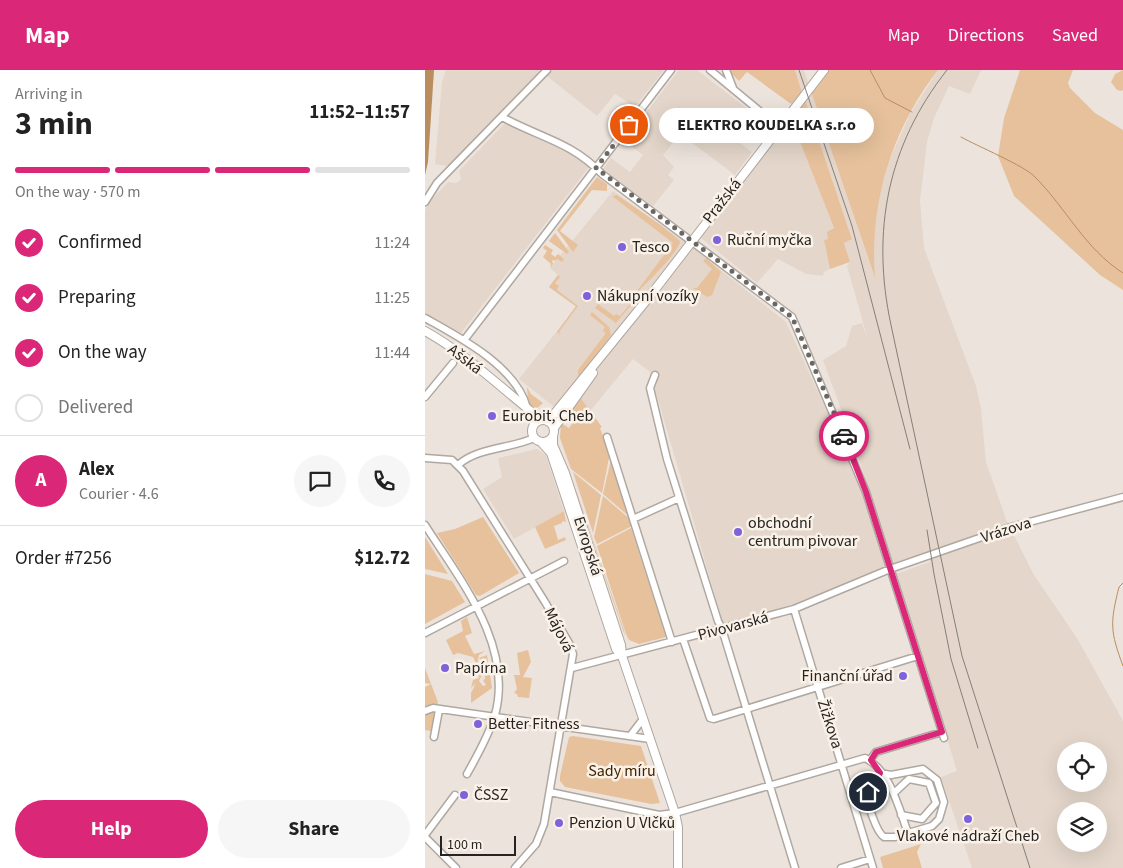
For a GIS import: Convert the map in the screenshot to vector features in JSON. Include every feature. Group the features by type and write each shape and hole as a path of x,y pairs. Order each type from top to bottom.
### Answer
{"main road":[{"name":"Pražská","path":"544,420 555,413 621,332 824,70"},
{"name":"Ašská","path":"425,331 460,354 502,390 529,416 533,425"},
{"name":"Pražská","path":"554,432 621,332"},
{"name":"Ašská","path":"502,390 544,420"},
{"path":"544,420 554,432 549,441 542,443 534,438 533,425 544,420"},
{"name":"Evropská","path":"554,432 553,445 565,473 621,645 622,656 675,813 678,827 678,868"},
{"name":"Evropská","path":"542,443 551,453 616,649 622,656"}],"street":[{"path":"425,202 428,195 547,70"},
{"path":"465,339 671,70"},
{"path":"710,70 779,127"},
{"path":"726,70 733,89"},
{"path":"502,118 558,141 792,317 866,492 943,735 876,752 871,760"},
{"path":"425,318 465,339 505,374 522,397 527,408"},
{"path":"425,397 453,363"},
{"path":"655,375 651,381 652,396 667,459 718,621 723,628 795,868"},
{"path":"607,437 672,642"},
{"path":"425,458 449,460 458,465 471,456 510,447 534,438"},
{"name":"Májová","path":"458,465 530,578 569,644 573,658 544,824 536,844 515,868"},
{"path":"633,519 679,498"},
{"name":"Vrázova","path":"890,569 1011,527 1123,498"},
{"path":"425,525 476,606 498,661 498,700 494,716 467,774"},
{"path":"425,633 564,561"},
{"name":"Pivovarská","path":"572,668 794,609 890,569"},
{"name":"Žižkova","path":"794,609 843,763 873,868"},
{"path":"683,640 710,718 714,719 918,656"},
{"path":"425,711 433,708 650,738"},
{"path":"434,737 439,710"},
{"path":"629,736 643,719"},
{"path":"550,792 659,815 675,813 860,758 871,760 895,793 908,833"},
{"path":"923,769 937,780 944,802 939,819 932,826 890,838 884,837 879,832 868,795 880,773 891,775 923,769"},
{"path":"895,793 909,779 929,783 936,803 922,819 901,815"},
{"path":"455,795 425,836 456,868"},
{"path":"841,868 870,859"}],"shaded area":[{"path":"425,70 434,70 428,162 425,175"},
{"path":"446,70 541,70 448,166 435,164 442,82"},
{"path":"552,70 664,70 635,107 615,94 597,116 547,76"},
{"path":"679,70 697,70 748,109 728,134 752,152 735,175 680,134 663,155 674,167 668,175 674,180 653,206 603,169 611,158 630,172 643,155 624,141"},
{"path":"795,70 804,70 874,276 873,236 879,196 889,161 910,114 938,70 981,70 970,94 949,86 934,118 927,142 920,201 924,248 976,386 981,409 986,462 1006,519 1034,575 1077,638 1123,721 1123,868 972,868 941,777 957,771 896,574 930,562 930,551 892,563 857,453 823,360 846,346 852,326 862,323 868,340 847,266 850,262 844,243 852,238"},
{"path":"791,119 834,228 831,229 828,239 824,240 830,269 824,272 823,276 806,274 778,259 757,283 700,237"},
{"path":"504,124 549,139 589,167 461,333 425,314 425,210 430,201 448,182 457,183 461,179 459,171"},
{"path":"613,191 693,248 786,322 858,480 887,567 793,605 723,623 650,372 633,359 590,411 580,397 553,406 519,379 576,307 549,287 558,275 550,268"},
{"path":"537,449 546,455 564,511 514,539 483,489 502,477 498,458"}],"green space":[{"path":"728,70 795,70 802,92 791,104 747,72 739,81"},
{"path":"828,70 938,70 908,117 896,142 887,168 876,222 875,278 811,91"},
{"path":"1020,70 1073,70 1068,83 1070,88 1095,113 1123,130 1123,290 1100,275 1014,196 998,156 1004,118"},
{"path":"1123,70 1123,90 1121,91 1117,90 1111,82 1115,74"},
{"path":"805,99 852,239 844,243 850,262 830,269 824,240 828,239 827,232 834,228 791,119"},
{"path":"597,177 607,184 607,191 592,190 560,231 578,245 573,252 557,230"},
{"path":"617,195 680,241 667,262 631,299 673,243 612,196"},
{"path":"555,233 569,252 567,254 549,241"},
{"path":"545,245 553,250 551,254 555,257 558,254 564,259 562,262 557,259 555,261 552,260 553,264 550,268 551,264 543,257 547,251 543,248"},
{"path":"706,258 721,272 712,295 707,297 693,288 697,288 712,269 703,261"},
{"path":"558,275 560,277 555,283 559,286 557,290 578,306 559,332 561,335 557,332 576,306 549,287"},
{"path":"629,301 632,304 616,323 595,308 598,304 614,316 616,314 620,316 630,304"},
{"path":"592,312 609,327 611,335 578,379 578,370 606,333 603,331 605,327 590,315"},
{"path":"527,387 531,394 543,403 534,411 528,401"},
{"path":"580,397 602,427 600,428 610,453 602,493 571,469 560,438 561,423 569,428 577,417 569,411"},
{"path":"612,455 631,518 603,494"},
{"path":"573,472 601,495 593,533"},
{"path":"575,487 624,630 625,636 576,491"},
{"path":"603,496 631,520 632,526 597,544 594,537"},
{"path":"564,511 566,522 562,521 562,523 554,526 558,540 565,537 566,540 545,549 535,527"},
{"path":"483,517 519,573 480,596 476,595 437,533 455,529"},
{"path":"631,528 666,637 639,644 629,640 626,634 597,546"},
{"path":"425,537 448,574 425,569"},
{"path":"425,574 452,581 465,602 425,624"},
{"path":"467,617 472,633 465,636 474,654 485,651 479,655 477,665 473,657 458,653 453,655 446,640 463,631 461,621"},
{"path":"528,650 531,662 523,677 532,678 529,698 518,697 514,693 517,689 514,675 520,675 517,653"},
{"path":"487,655 492,688 471,703 471,693 476,683 471,688 473,680 479,678 477,666 480,667 479,672 482,675 479,681 483,686 486,685 483,680 485,679 484,662 479,658"},
{"path":"425,668 438,702 431,731 425,730 425,687 431,684 425,683"},
{"name":"Sady míru","path":"569,737 641,746 660,803 651,804 565,787 560,781 560,776"},
{"path":"921,844 917,852 922,868 883,868 880,857"}],"waterway":[{"path":"870,70 885,98 912,112"},
{"path":"961,137 1030,172 1098,252 1123,273"},
{"path":"1123,583 1119,587 1113,619 1114,635 1123,666"}],"railway":[{"path":"799,70 852,226 910,449"},
{"path":"947,70 927,99 910,129 889,191 884,223 883,257 885,290 962,656 1030,868"},
{"path":"927,530 951,659 978,748"}],"way so far":[{"path":"629,125 596,168 792,317 844,436"}],"place":[{"name":"ELEKTRO KOUDELKA s.r.o","path":"629,125"},
{"name":"Ruční myčka","path":"717,240"},
{"name":"Tesco","path":"622,247"},
{"name":"Nákupní vozíky","path":"587,296"},
{"name":"Eurobit, Cheb","path":"492,416"},
{"name":"obchodní centrum pivovar","path":"738,532"},
{"name":"Papírna","path":"445,668"},
{"name":"Finanční úřad","path":"903,676"},
{"name":"Better Fitness","path":"478,724"},
{"name":"ČSSZ","path":"464,795"},
{"name":"Vlakové nádraží Cheb","path":"968,819"},
{"name":"Penzion U Vlčků","path":"559,823"}],"route":[{"path":"844,436 866,492 942,732 876,752 871,760 880,773 868,792"}]}
